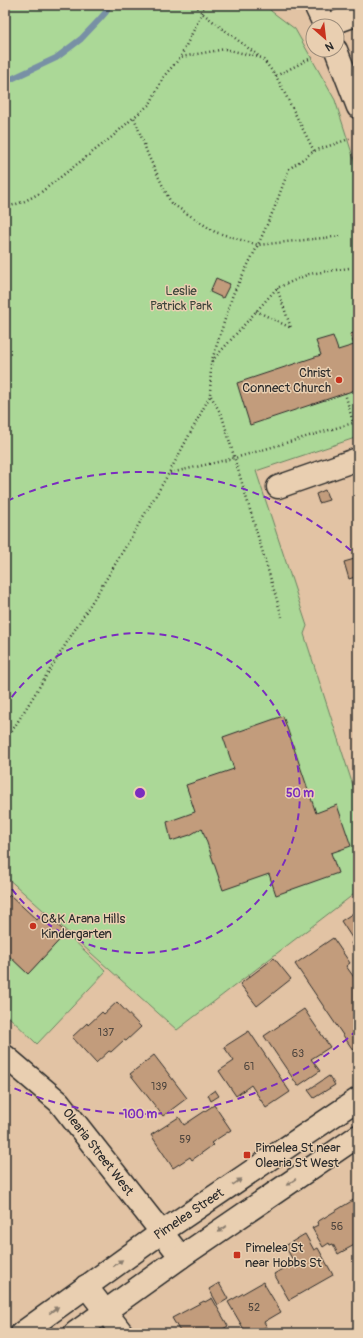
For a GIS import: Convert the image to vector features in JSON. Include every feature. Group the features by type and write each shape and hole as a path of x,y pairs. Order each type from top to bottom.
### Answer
{"main road":[{"path":"315,5 321,18"},
{"path":"345,18 358,13 354,5"},
{"path":"339,58 358,106"},
{"path":"278,487 358,459"},
{"name":"Olearia Street West","path":"5,1056 59,1102 181,1258"},
{"name":"Pimelea Street","path":"22,1333 162,1232 358,1099"},
{"path":"74,1333 105,1310 358,1136"},
{"path":"86,1286 122,1333"}],"path":[{"path":"195,5 202,13 262,58 276,76 314,151"},
{"path":"5,208 25,201 40,193 112,137 150,104 164,76 181,57 202,13 204,5"},
{"path":"181,57 225,50 262,58"},
{"path":"276,76 309,58"},
{"path":"134,117 148,155 171,203 215,232 258,246 342,236"},
{"path":"5,736 12,731 113,568 169,473 210,396 211,363 233,294 258,246 289,169 314,151 352,138"},
{"path":"211,363 276,288 309,274 350,268"},
{"path":"256,310 291,328 276,288"},
{"path":"169,473 235,458 353,423 345,393"},
{"path":"210,396 222,416 282,617"}],"green space":[{"name":"Leslie Patrick Park","path":"5,5 268,5 271,11 295,29 305,47 305,58 311,58 335,100 358,172 358,437 256,471 307,626 304,634 358,801 358,891 177,1030 5,876"},
{"path":"66,933 106,971 37,1044 5,1013 5,952 28,974"}],"building":[{"path":"216,278 230,284 223,298 210,292"},
{"path":"358,332 358,389 250,425 237,383 321,355 316,341 333,336 338,350 354,345 350,334"},
{"path":"325,490 329,500 319,503 316,494"},
{"path":"358,558 358,576 349,579 344,562"},
{"path":"283,716 316,813 337,805 351,846 331,853 338,873 276,895 269,874 223,890 202,828 190,835 171,841 167,822 195,812 186,785 234,769 223,737"},
{"path":"10,895 37,920 44,912 66,933 28,974 5,952 5,900"},
{"path":"358,910 358,949 356,951 351,943 354,941 341,921"},
{"path":"333,938 350,963 346,966 358,983 358,1046 353,1050 295,964"},
{"path":"274,958 291,979 257,1006 240,984"},
{"path":"117,1002 141,1027 126,1041 124,1040 111,1052 109,1051 96,1063 72,1037 87,1023 88,1025 102,1012 104,1014"},
{"path":"304,1009 330,1047 311,1059 320,1071 298,1086 264,1036"},
{"path":"249,1031 290,1092 266,1108 251,1085 236,1096 219,1071 234,1061 224,1047"},
{"path":"154,1055 187,1098 163,1116 130,1074"},
{"path":"329,1076 335,1085 314,1098 308,1090"},
{"path":"215,1090 219,1096 211,1101 208,1095"},
{"path":"214,1105 231,1130 211,1143 213,1145 192,1160 190,1157 173,1168 151,1135 179,1117 184,1125"},
{"path":"355,1199 358,1205 358,1243 338,1254 333,1244 330,1245 329,1243 323,1247 312,1228 318,1225 317,1222"},
{"path":"305,1234 314,1250 318,1248 333,1275 289,1300 274,1274 294,1262 285,1246"},
{"path":"263,1282 281,1312 264,1322 267,1327 261,1329 260,1333 242,1333 245,1331 228,1302"},
{"path":"219,1283 228,1299 218,1305 209,1289"},
{"path":"212,1298 228,1326 223,1329 226,1333 181,1333 172,1318"}],"waterway":[{"path":"5,82 56,58 81,39 106,12 109,5"}],"place":[{"name":"Christ Connect Church","path":"339,380"},
{"name":"C&K Arana Hills Kindergarten","path":"33,926"},
{"name":"Pimelea St near Olearia St West","path":"247,1155"},
{"name":"Pimelea St near Hobbs St","path":"237,1255"}]}
